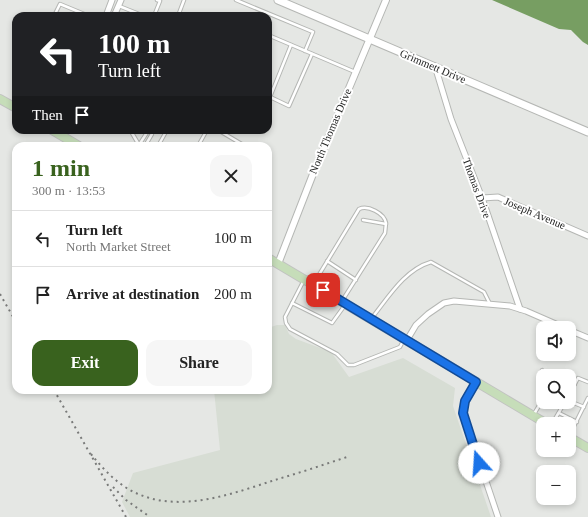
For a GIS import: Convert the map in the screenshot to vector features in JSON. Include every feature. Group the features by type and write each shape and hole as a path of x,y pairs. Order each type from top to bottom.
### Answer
{"main road":[{"name":"Grimmett Drive","path":"278,0 588,132"},
{"path":"0,99 12,106"},
{"path":"63,134 74,142"},
{"path":"272,260 536,418"},
{"path":"576,441 588,448"}],"street":[{"path":"108,12 112,0"},
{"path":"116,12 121,0"},
{"name":"North Thomas Drive","path":"278,264 312,174 386,0"},
{"name":"Thomas Drive","path":"434,66 451,119 482,198 520,309"},
{"name":"Joseph Avenue","path":"482,198 491,196 498,197 588,236"},
{"path":"406,340 422,319 444,303 454,300 520,309 548,321"},
{"path":"576,333 588,338"},
{"path":"476,382 465,401 463,413 498,517"}],"lane":[{"path":"156,12 160,1 157,0"},
{"path":"180,12 184,0"},
{"path":"236,0 262,12"},
{"path":"56,12 60,4 79,12"},
{"path":"119,6 134,12"},
{"path":"272,16 313,32 305,51"},
{"path":"272,37 355,72"},
{"path":"272,89 291,45"},
{"path":"272,98 289,106 312,54"},
{"path":"147,142 152,134"},
{"path":"225,134 238,142"},
{"path":"292,302 332,323 385,233 385,219 380,213 367,208 359,210 313,284"},
{"path":"363,220 386,224"},
{"path":"327,261 356,280"},
{"path":"371,319 402,280 420,266 431,262 484,292 490,304"},
{"path":"304,280 285,317 286,323 290,329 337,354 351,366 400,347 406,340"},
{"path":"576,382 578,378 588,382"},
{"path":"559,413 577,422 588,398"},
{"path":"576,404 584,407"},
{"path":"533,416 537,409"},
{"path":"556,417 561,409"}],"shaded area":[{"path":"492,0 588,0 588,45 571,30 559,29"},
{"path":"285,325 289,334 296,339 331,352 349,377 403,358 455,388 453,406 491,517 130,517 122,502 133,473 220,450 214,394 272,394 272,327"}],"railway":[{"path":"0,294 12,315"},
{"path":"56,394 126,517"},
{"path":"91,454 111,476 129,490 153,499 171,502 207,499 226,495 350,456"},
{"path":"113,487 126,500 150,517"}],"route":[{"path":"323,290 476,382 465,401 463,413 479,463"}]}
